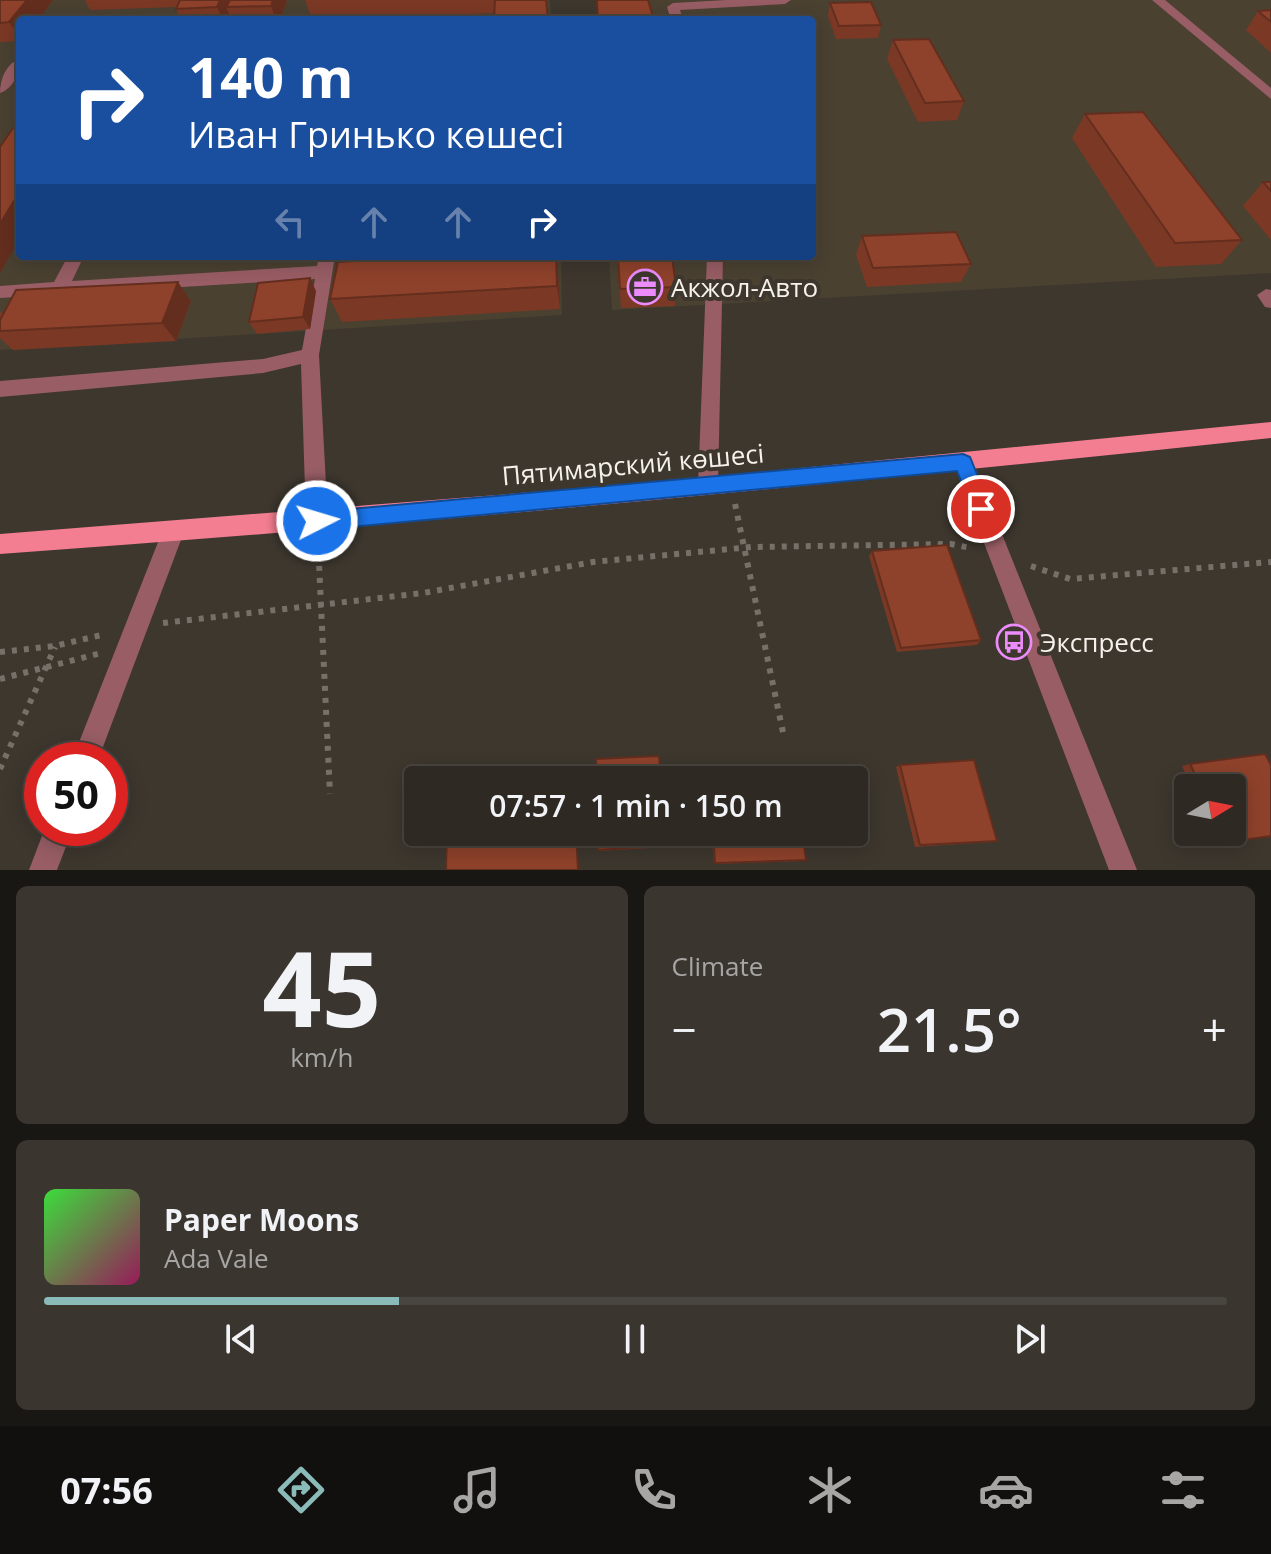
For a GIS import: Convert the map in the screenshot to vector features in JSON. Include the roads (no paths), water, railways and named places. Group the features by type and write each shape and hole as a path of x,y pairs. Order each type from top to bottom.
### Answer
{"main road":[{"name":"Пятимарский көшесі","path":"0,544 317,521 963,462 1271,430"}],"street":[{"path":"676,16 673,7 785,0"},
{"path":"1158,0 1271,95"},
{"path":"0,89 16,67"},
{"path":"60,288 74,260"},
{"path":"708,485 715,260"},
{"path":"0,292 326,264 310,355 317,521"},
{"path":"0,389 263,366 310,355"},
{"path":"963,462 1123,870"},
{"path":"92,742 173,532"},
{"path":"43,870 52,846"}],"place":[{"name":"Акжол-Авто","path":"645,287"},
{"name":"Экспресс","path":"1014,642"}]}
